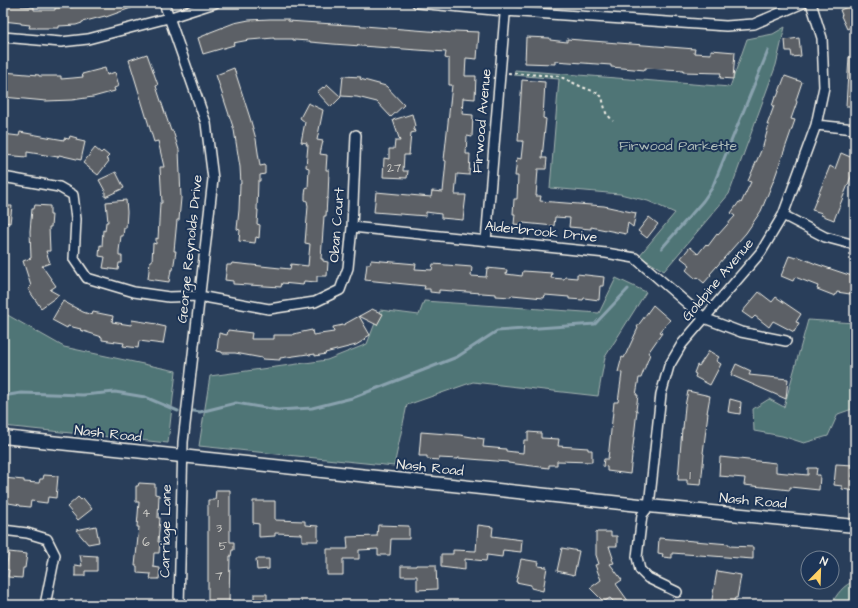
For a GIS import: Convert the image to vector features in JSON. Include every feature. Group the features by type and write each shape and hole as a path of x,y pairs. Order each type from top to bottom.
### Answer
{"street":[{"name":"George Reynolds Drive","path":"164,3 168,18 206,122 213,179 182,457"},
{"path":"3,37 61,42 88,39 168,18 215,3"},
{"path":"417,3 506,7 726,26 754,24 803,3"},
{"name":"Goldpine Avenue","path":"677,592 648,578 640,570 637,557 642,515 648,506 662,394 669,366 682,344 761,252 783,215 816,124 824,87 822,38 811,3"},
{"name":"Firwood Avenue","path":"486,240 506,7"},
{"path":"816,124 855,129"},
{"name":"Oban Court","path":"3,177 59,187 73,195 76,219 74,259 87,278 134,292 169,297 199,296 270,309 315,302 340,290 348,268 352,227 356,135"},
{"path":"783,215 825,237 855,245"},
{"name":"Alderbrook Drive","path":"352,227 606,253 635,258 704,318"},
{"path":"704,318 741,332 786,341"},
{"name":"Nash Road","path":"3,438 648,506 855,526"},
{"name":"Carriage Lane","path":"179,605 182,457"},
{"path":"3,530 27,533 47,539 55,555 45,605"}],"path":[{"path":"501,72 559,76 598,93 602,97 606,113 613,121"}],"green space":[{"name":"Firwood Parkette","path":"785,27 776,65 729,194 664,271 639,256 675,213 648,201 620,194 550,188 559,79 514,75 515,70 730,87 747,39 773,34"},
{"path":"616,278 646,292 605,357 598,396 473,382 407,405 394,466 199,446 210,376 327,360 367,344 380,310 419,315 424,301 599,313"},
{"path":"4,313 64,347 176,371 168,443 3,426"},
{"path":"808,320 855,323 855,408 838,414 828,436 804,443 782,436 754,431 753,409 769,399 784,407"},
{"path":"855,581 855,605 831,605 841,590 851,582"}],"building":[{"path":"3,3 21,3 21,6 34,7 34,10 55,10 55,8 73,7 72,3 142,4 106,17 82,22 76,25 59,26 59,28 29,28 30,25 3,21"},
{"path":"850,6 855,17 855,25 847,29 840,10"},
{"path":"288,19 288,21 454,33 454,31 479,32 477,59 466,58 465,76 476,76 475,99 463,98 462,114 473,115 472,137 467,136 466,154 470,154 469,175 457,174 455,195 466,195 463,220 441,218 441,214 426,212 426,216 374,212 376,192 431,197 432,191 443,192 446,161 444,160 452,85 449,85 449,59 445,58 446,52 274,38 233,43 234,45 203,54 198,38 234,23 249,20"},
{"path":"526,37 550,38 550,40 567,42 567,39 695,49 694,53 711,54 711,50 735,52 733,79 720,78 721,73 683,72 684,70 645,68 645,70 611,67 611,65 555,61 555,64 525,63"},
{"path":"799,38 801,56 792,57 791,51 786,51 785,40"},
{"path":"147,54 158,85 156,86 171,131 173,131 179,150 181,198 174,251 176,251 173,270 171,270 169,282 148,279 150,261 152,261 153,243 156,244 156,238 158,239 160,203 162,203 160,167 164,167 158,141 154,142 129,60"},
{"path":"849,57 855,57 855,106 846,106"},
{"path":"105,68 107,75 115,72 119,86 114,88 115,91 93,97 72,100 46,101 3,97 3,72 39,76 61,76 61,79 83,77 82,74"},
{"path":"234,68 256,139 260,166 265,165 265,174 260,175 260,181 258,181 257,224 260,225 259,238 256,237 255,243 239,241 240,230 237,229 241,184 240,167 234,130 216,75"},
{"path":"343,76 361,77 360,79 386,86 404,105 391,117 377,102 357,97 341,96"},
{"path":"785,76 802,82 791,119 795,120 775,177 761,211 746,233 704,283 697,277 696,279 686,270 690,265 681,258 690,247 698,254 706,244 708,246 717,234 718,235 735,216 731,213 739,202 741,203 751,182 748,181 763,146 769,125 767,125 774,106 772,106"},
{"path":"522,80 545,82 543,118 546,119 542,158 547,158 546,169 538,169 536,196 541,196 540,201 604,206 636,213 633,227 628,223 626,234 591,227 591,229 569,227 570,218 555,217 554,226 523,223 523,225 514,224 514,199 517,199 518,176 515,176 517,158 521,159 523,141 518,141"},
{"path":"328,85 341,97 331,107 317,92"},
{"path":"308,103 323,110 317,140 323,141 320,154 327,155 326,170 329,170 328,198 326,216 324,216 321,259 328,262 327,276 317,276 317,282 304,281 303,285 282,283 281,287 233,284 233,281 225,280 227,265 231,265 232,263 290,269 291,264 308,266 310,244 305,243 308,206 307,201 305,200 305,195 306,187 308,188 309,168 306,167 308,145 306,145 307,143 301,142 305,122 300,118"},
{"path":"412,114 415,132 411,133 409,155 404,155 403,171 408,171 407,178 383,177 384,158 389,159 389,149 394,149 395,141 400,141 393,120"},
{"path":"20,132 64,140 64,138 69,139 70,136 77,138 76,140 85,142 81,160 59,155 58,157 27,152 27,157 3,155 3,134 19,136"},
{"path":"95,148 101,153 103,151 109,156 106,159 109,161 98,175 83,163"},
{"path":"841,153 855,159 855,167 834,220 821,215 822,213 812,210 830,166 835,169"},
{"path":"116,172 124,188 105,197 105,191 99,180"},
{"path":"126,200 126,228 124,228 123,236 121,236 119,251 119,256 122,256 122,263 119,263 118,270 103,268 105,257 99,256 100,245 102,246 103,230 105,231 106,222 108,222 106,202"},
{"path":"35,205 50,206 50,215 52,215 51,227 49,227 50,251 46,251 50,263 42,266 56,286 50,290 59,295 41,308 28,289 31,286 23,261 31,258 30,231 32,209 34,209"},
{"path":"3,206 12,206 10,223 3,222"},
{"path":"649,217 658,224 647,238 638,231"},
{"path":"789,256 796,258 797,256 855,277 855,285 852,284 850,294 837,292 835,296 817,289 818,286 795,277 793,281 781,276"},
{"path":"371,260 416,264 415,269 432,270 433,264 472,267 471,276 486,277 487,268 507,270 506,274 522,276 523,271 552,273 551,278 564,279 565,277 577,278 577,274 604,277 603,286 600,286 599,300 584,298 583,300 569,299 569,297 545,295 544,298 512,295 511,297 496,296 496,294 439,290 439,293 430,292 430,289 424,289 425,286 365,280 367,264 370,264"},
{"path":"759,292 772,302 776,297 801,314 796,322 799,323 794,332 773,321 769,327 755,316 752,319 742,312"},
{"path":"63,301 83,312 92,315 93,312 113,316 112,322 131,325 132,320 166,327 163,344 139,341 138,348 123,346 124,343 102,340 102,337 80,330 81,329 68,326 67,328 52,320"},
{"path":"653,305 670,320 660,332 662,333 648,353 650,354 641,378 639,378 636,395 638,395 637,410 630,474 607,471 607,467 603,466 604,459 608,459 614,402 618,402 622,373 618,372 622,357 624,358 638,328 637,327"},
{"path":"372,309 383,314 377,325 359,316"},
{"path":"359,316 370,335 356,345 325,353 326,354 315,356 315,354 308,354 280,358 280,360 262,359 217,351 219,333 227,335 228,330 252,333 251,339 274,339 274,335 293,335 312,330 313,335 334,332 333,327 343,325"},
{"path":"709,351 719,357 716,361 721,364 710,385 695,377 696,374 694,373 697,365 699,366"},
{"path":"736,364 751,371 749,375 788,379 786,399 731,375"},
{"path":"688,391 710,396 707,413 701,485 687,484 687,480 678,480 682,429"},
{"path":"730,399 741,402 740,414 728,412"},
{"path":"421,432 460,435 484,439 483,447 506,449 506,451 523,453 524,440 528,440 528,432 541,433 541,438 559,439 558,446 588,448 588,450 592,450 592,462 557,461 557,465 549,465 549,468 508,462 458,458 439,458 439,460 427,459 427,456 419,456"},
{"path":"720,457 776,463 776,472 808,475 808,468 817,468 816,475 820,475 819,490 790,487 790,490 744,485 745,478 719,476"},
{"path":"836,464 853,465 852,477 855,478 855,491 842,489 842,486 834,485"},
{"path":"44,475 58,476 56,498 48,497 47,503 31,501 30,507 3,502 3,478 39,483 40,479 43,479"},
{"path":"139,483 155,484 155,494 159,495 158,518 160,518 158,542 160,542 159,553 154,553 153,567 160,568 159,579 150,579 151,574 137,573 137,566 135,566 139,527 137,527 139,502 136,502 136,486 138,486"},
{"path":"216,490 230,490 230,542 234,542 234,550 232,550 230,556 229,602 218,602 218,605 208,605 208,500 215,500"},
{"path":"78,497 81,500 83,498 92,509 78,520 67,507"},
{"path":"253,501 275,501 275,520 305,521 305,525 318,526 318,541 302,541 302,534 275,533 275,536 259,537 259,524 253,523"},
{"path":"378,525 409,526 409,539 391,539 390,555 378,555 378,549 359,550 359,559 343,559 343,575 327,575 327,549 348,549 347,537 377,536"},
{"path":"478,525 493,527 492,536 522,540 521,552 503,550 502,557 487,555 486,561 465,559 465,570 441,567 441,554 453,554 453,550 476,551"},
{"path":"96,526 99,542 88,544 76,530"},
{"path":"596,532 611,532 611,536 617,536 617,546 609,546 614,563 610,564 622,580 616,584 631,605 617,605 610,598 605,601 602,600 590,588 601,580 595,565 599,564 596,555"},
{"path":"659,538 729,544 729,546 753,547 753,559 672,553 672,558 662,557 663,554 658,553"},
{"path":"562,548 579,551 574,575 557,571"},
{"path":"9,552 27,554 22,578 8,577 9,570 6,569"},
{"path":"80,555 97,556 97,571 85,571 85,576 75,576 75,565 82,566"},
{"path":"256,559 269,559 269,569 257,570"},
{"path":"521,559 539,562 538,566 547,567 543,591 531,588 531,585 516,582"},
{"path":"436,565 437,589 417,590 417,576 401,576 401,566"},
{"path":"717,571 741,575 737,598 735,598 732,605 711,605"},
{"path":"254,594 267,594 267,602 254,601"}],"waterway":[{"path":"662,248 703,201 712,188 768,51"},
{"path":"194,411 200,412 236,403 278,410 312,408 352,398 457,357 497,331 595,324 628,289"},
{"path":"3,396 21,393 83,395 115,392 145,397 178,411"}]}
